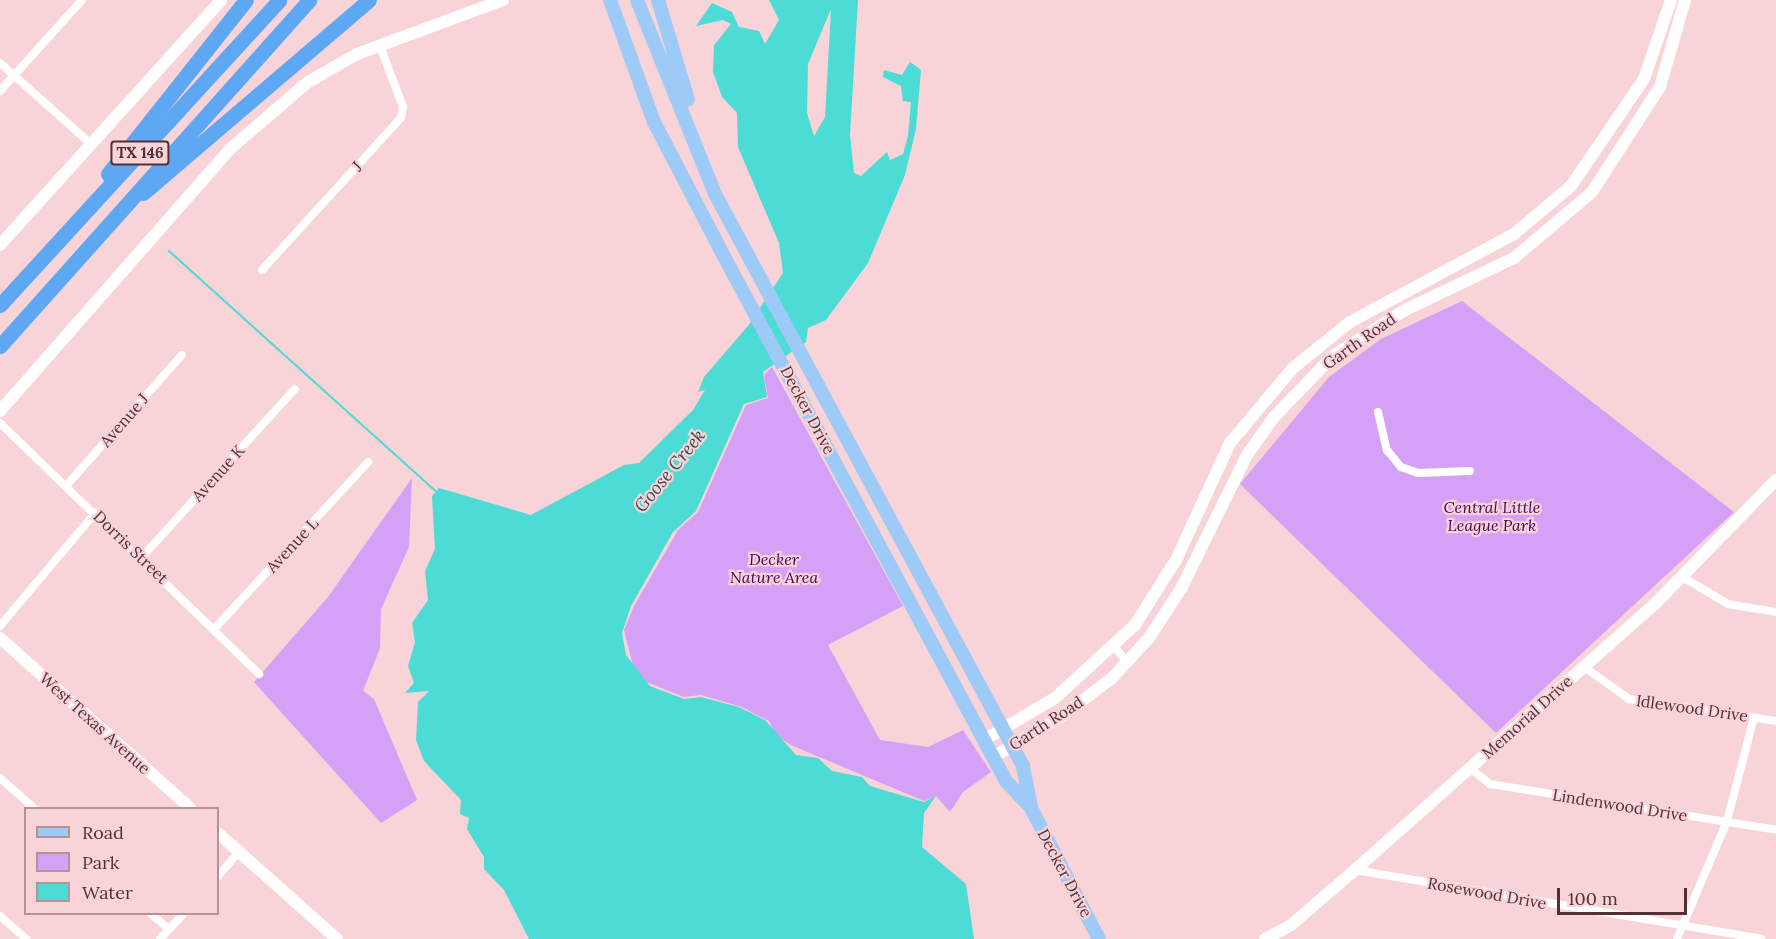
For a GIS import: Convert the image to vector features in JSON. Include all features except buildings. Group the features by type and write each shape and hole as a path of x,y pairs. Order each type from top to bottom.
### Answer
{"highway":[{"path":"72,225 87,198 246,0"},
{"name":"TX 146","path":"0,305 279,0"},
{"name":"TX 146","path":"0,346 309,0"},
{"path":"131,201 164,179 369,0"}],"main road":[{"path":"0,245 221,0"},
{"path":"0,411 230,149 308,82 380,46 503,0"},
{"name":"Decker Drive","path":"610,0 654,122 993,757 1031,808 1100,939"},
{"name":"Decker Drive","path":"636,0 715,194 1023,766 1031,808"},
{"path":"658,0 715,194"},
{"name":"Garth Road","path":"984,740 1055,698 1116,648 1164,580 1230,443 1271,391 1350,322 1478,256 1552,207 1623,117 1658,48 1671,0"},
{"name":"Garth Road","path":"993,757 1062,716 1127,663 1181,590 1230,484 1285,405 1333,356 1382,323 1514,258 1569,216 1610,170 1638,127 1676,45 1685,0"},
{"path":"1623,117 1638,127"},
{"path":"1552,207 1569,216"},
{"path":"1375,308 1382,323"},
{"path":"1271,391 1285,405"},
{"path":"1213,477 1230,484"},
{"name":"Memorial Drive","path":"1269,938 1355,870 1684,578 1774,486"},
{"path":"1164,580 1181,590"},
{"name":"West Texas Avenue","path":"0,638 189,807"},
{"path":"219,834 337,939"}],"street":[{"path":"0,91 82,0"},
{"name":"J","path":"261,270 401,118 403,107 380,46"},
{"path":"0,63 92,145"},
{"name":"Avenue J","path":"66,486 182,355"},
{"name":"Avenue K","path":"142,557 295,389"},
{"path":"1378,412 1387,450 1401,467 1418,472 1470,471"},
{"name":"Dorris Street","path":"0,423 142,557 259,674"},
{"name":"Avenue L","path":"215,628 368,462"},
{"path":"0,626 95,513"},
{"path":"1684,578 1728,604 1776,612"},
{"path":"1116,648 1127,663"},
{"name":"Idlewood Drive","path":"1583,666 1629,699 1776,721"},
{"path":"1677,939 1679,927 1727,821 1755,717"},
{"name":"Lindenwood Drive","path":"1470,768 1490,784 1776,830"},
{"path":"0,778 33,807"},
{"path":"219,875 238,852"},
{"name":"Rosewood Drive","path":"1355,870 1679,927 1761,939"},
{"path":"152,915 169,930"},
{"path":"160,939 182,915"},
{"path":"0,916 26,939"}],"green space":[{"name":"Central Little League Park","path":"1462,301 1734,512 1496,733 1240,484 1329,377 1381,339"},
{"name":"Decker Nature Area","path":"772,367 903,606 828,645 880,740 928,747 963,730 991,772 963,792 950,812 936,796 924,801 793,746 776,736 769,721 742,707 701,695 684,697 644,681 634,670 624,630 634,606 678,530 698,512 746,405 768,398 764,375"},
{"path":"412,478 409,547 381,609 380,648 363,691 374,699 417,800 381,823 254,682 328,597"}],"water":[{"name":"Goose Creek","path":"769,0 858,0 850,135 854,173 861,176 887,152 890,160 903,154 908,136 911,102 903,101 901,86 883,77 884,70 902,75 910,62 921,70 916,129 905,175 868,263 826,320 808,328 806,342 763,372 767,397 744,404 696,511 673,532 631,606 622,633 626,655 650,686 684,699 701,697 739,707 765,720 796,755 818,758 832,771 862,777 870,786 924,802 936,796 924,813 922,847 966,884 974,939 529,939 504,890 484,869 484,857 467,829 469,818 460,814 461,800 424,761 416,740 418,702 429,691 405,693 414,683 408,666 415,642 412,623 428,600 425,571 435,549 432,496 439,488 531,515 624,465 639,463 693,410 705,390 698,392 704,377 748,326 783,273 779,243 738,147 737,113 722,97 713,72 714,45 731,24 723,20 696,26 712,3 732,12 739,27 759,31 765,44 779,20","holes":["831,9 825,117 814,136 807,113 808,64"]}],"waterway":[{"path":"169,251 436,491"}]}
